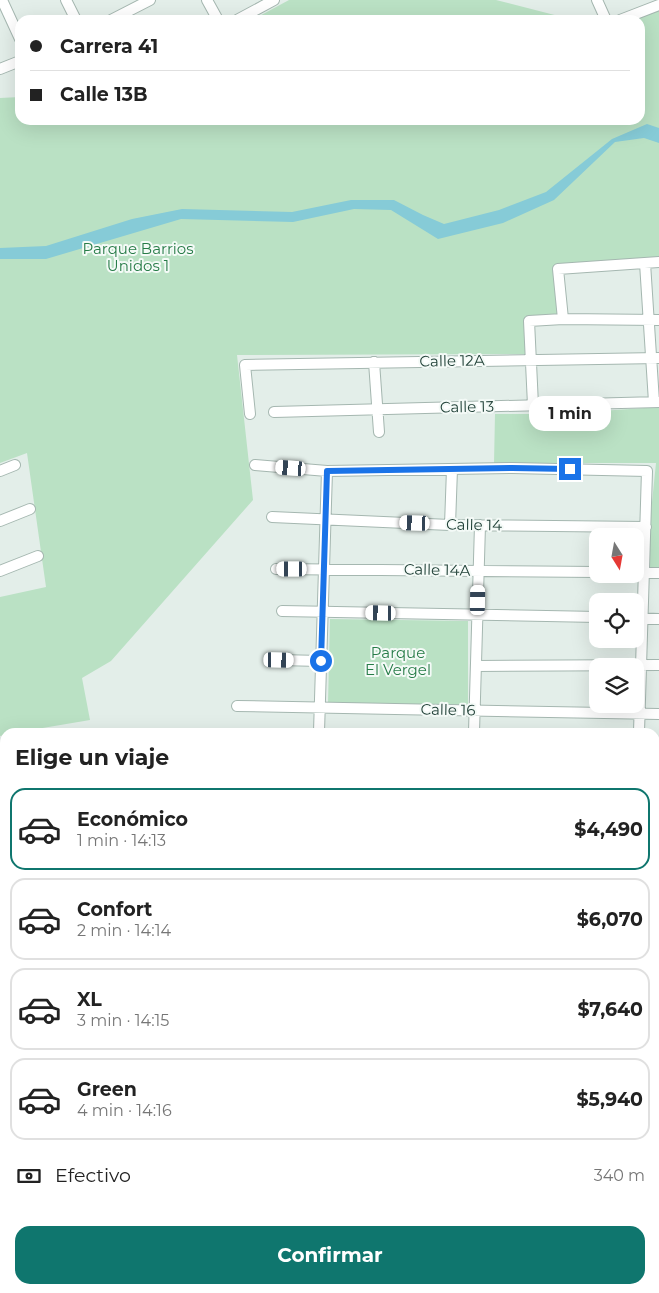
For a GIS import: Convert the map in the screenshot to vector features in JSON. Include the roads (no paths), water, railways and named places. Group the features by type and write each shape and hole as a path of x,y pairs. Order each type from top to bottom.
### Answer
{"street":[{"path":"2,0 15,28"},
{"path":"66,0 74,15"},
{"path":"118,15 136,3 150,0"},
{"path":"207,0 215,15"},
{"path":"246,15 274,0"},
{"path":"598,0 604,15"},
{"path":"634,15 659,6"},
{"path":"0,69 15,63"},
{"path":"563,320 558,269 659,262"},
{"path":"645,263 654,320 656,402"},
{"path":"533,405 529,321 654,320"},
{"name":"Calle 12A","path":"250,414 245,365 655,358"},
{"path":"374,362 379,432"},
{"name":"Calle 13","path":"274,412 656,402"},
{"path":"0,471 15,464"},
{"path":"255,465 327,471 512,468 648,471 644,542"},
{"path":"450,525 452,469"},
{"path":"319,728 327,471"},
{"path":"0,521 30,509"},
{"name":"Calle 14","path":"272,517 450,525 646,527"},
{"path":"474,728 480,525"},
{"path":"0,572 38,556"},
{"name":"Calle 14A","path":"276,569 589,572"},
{"path":"644,573 659,573"},
{"path":"282,611 589,617"},
{"path":"644,618 659,619"},
{"path":"279,660 321,661"},
{"path":"476,666 589,665"},
{"path":"644,665 659,665"},
{"name":"Calle 16","path":"237,706 659,714"},
{"path":"639,728 640,714"}],"water":[{"path":"645,125 659,128 659,143 644,138 615,142 554,200 503,223 438,239 391,210 354,209 293,222 181,219 46,259 0,259 0,248 46,246 132,219 182,209 292,212 351,200 394,200 444,224 499,210 546,192 612,139"}],"park label":[{"name":"Parque Barrios Unidos 1","path":"138,258"},
{"name":"Parque El Vergel","path":"398,662"}]}
